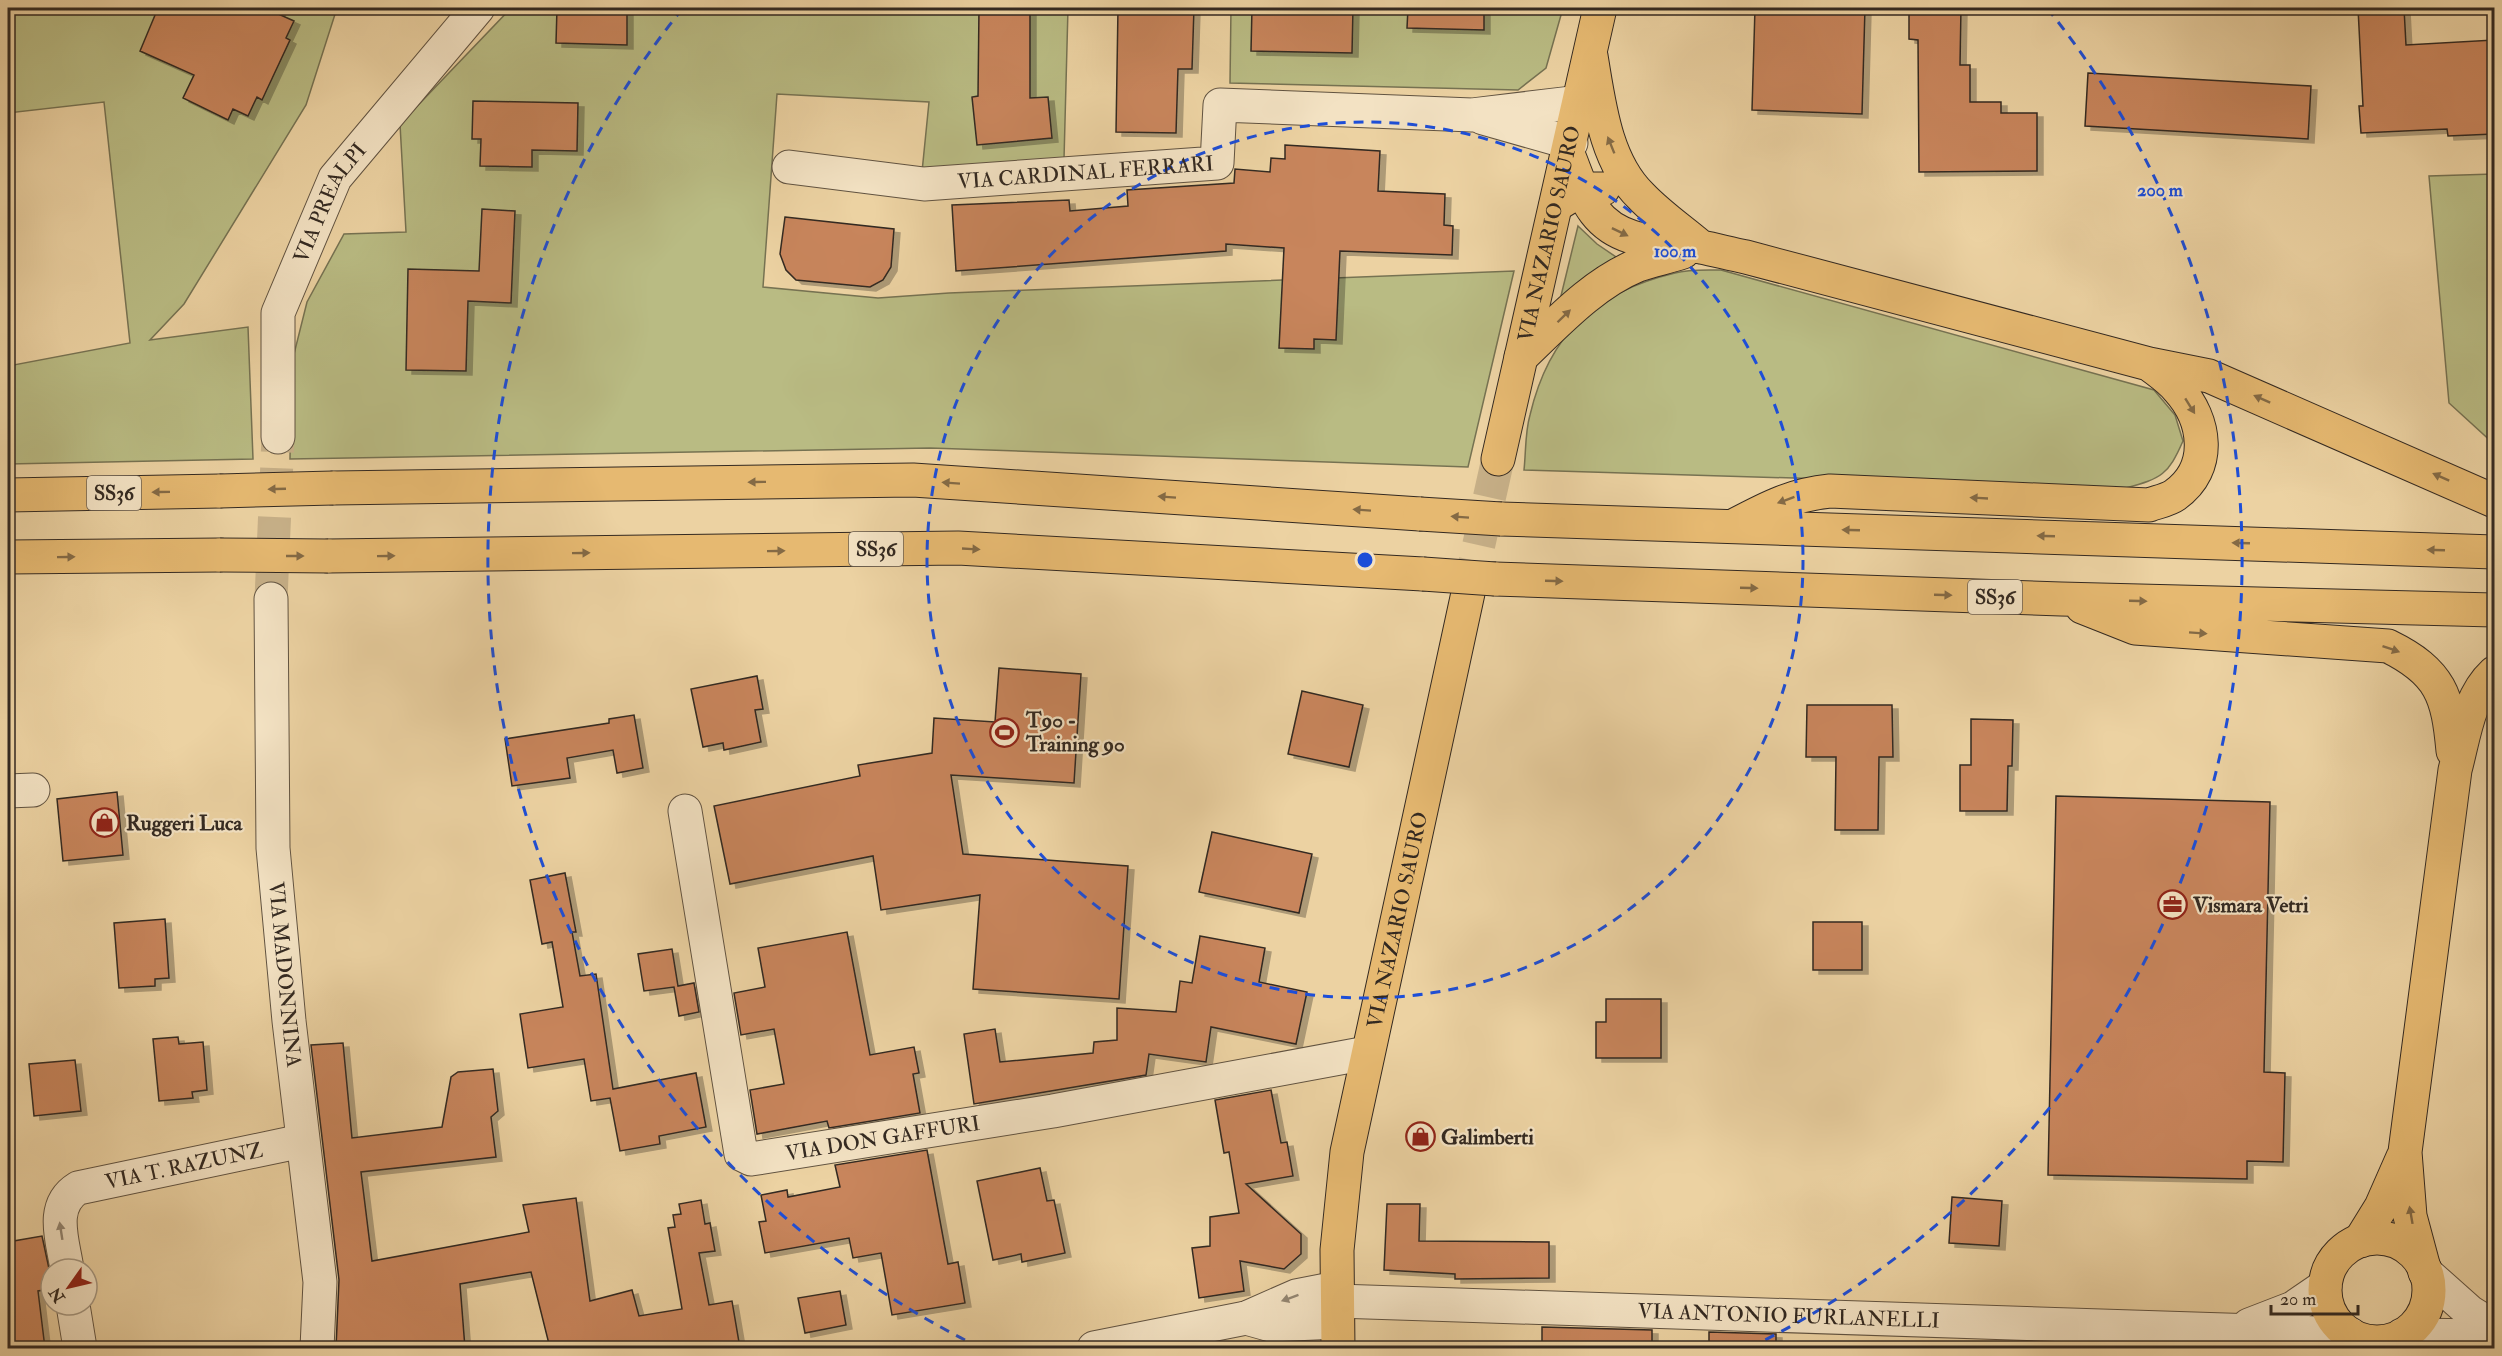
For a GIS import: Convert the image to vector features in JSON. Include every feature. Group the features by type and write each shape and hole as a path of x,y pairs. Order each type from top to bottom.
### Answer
{"main road":[{"name":"VIA NAZARIO SAURO","path":"1569,148 1600,8"},
{"path":"1591,56 1605,131 1616,158 1640,196 1701,247"},
{"path":"1569,148 1569,197"},
{"path":"1569,197 1608,189 1640,196"},
{"name":"VIA NAZARIO SAURO","path":"1498,459 1521,357 1569,197"},
{"path":"1569,197 1595,212 1606,224 1645,242 1701,247 2149,364 2209,376 2494,501"},
{"path":"1521,357 1571,309 1609,281 1638,266 1701,247"},
{"path":"1733,526 1779,502 1802,494 1830,490 2149,506 2173,497 2192,480 2203,443 2199,421 2189,404 2177,388 2149,364"},
{"name":"SS36","path":"8,495 913,480 1500,519 2494,552"},
{"name":"SS36","path":"8,557 328,556 958,548 1424,574 1482,586 2494,610"},
{"name":"VIA NAZARIO SAURO","path":"1337,1315 1337,1250 1347,1152 1367,1053 1482,586"},
{"path":"2061,599 2135,628 2388,646 2413,659 2440,689 2450,714 2455,770"},
{"path":"2425,1272 2415,1255 2399,1243 2373,1238 2360,1240 2346,1248 2328,1271 2325,1286 2330,1314 2363,1341 2402,1342 2423,1314 2429,1286 2410,1216 2405,1152 2455,770 2471,710 2484,683 2494,673"},
{"path":"2360,1240 2381,1207 2405,1152"}],"street":[{"name":"VIA PREALPI","path":"278,437 278,313 336,178 478,8"},
{"name":"VIA CARDINAL FERRARI","path":"789,166 924,184 1217,163 1220,105 1472,115 1580,102"},
{"name":"VIA CARDINAL FERRARI","path":"1472,115 1569,148"},
{"name":"VIA MADONNINA","path":"271,599 273,848 302,1141 320,1282 317,1348"},
{"name":"VIA DON GAFFURI","path":"686,811 741,1154 751,1159 1053,1111 1367,1053"},
{"name":"VIA T. RAZUNZ","path":"66,1257 59,1216 68,1194 78,1188 302,1141"},
{"path":"2425,1272 2470,1312 2494,1327"},
{"name":"VIA ANTONIO FURLANELLI","path":"2239,1329 2293,1308 2325,1286"},
{"name":"VIA ANTONIO FURLANELLI","path":"1094,1348 1246,1318 1271,1324 1337,1315 2239,1329 2363,1341"},
{"path":"75,1317 80,1348"},
{"path":"2402,1342 2494,1336"}],"green space":[{"path":"8,8 337,8 306,105 184,304 150,340 248,327 253,459 8,464 8,366 130,343 104,102 8,113"},
{"path":"511,8 1068,8 1064,159 922,172 929,102 777,94 763,287 878,298 949,293 1514,271 1468,467 930,448 290,459 292,362 307,302 344,234 406,232 400,124"},
{"path":"1231,8 1563,8 1546,68 1518,90 1230,83"},
{"path":"2494,174 2494,444 2449,403 2429,176"},
{"path":"1578,226 1597,244 1622,261 1560,300"},
{"path":"1721,270 2154,390 2175,415 2183,441 2173,461 2162,474 2126,488 1524,470 1528,422 1538,386 1549,361 1563,339 1580,321 1599,305 1647,281 1686,271"}],"building":[{"path":"158,8 281,8 278,14 294,21 286,38 290,40 262,100 257,97 248,116 233,109 228,120 183,98 194,75 140,51"},
{"path":"557,8 627,8 627,45 556,43"},
{"path":"979,8 1030,8 1030,98 1048,97 1052,138 977,145 972,97 978,96"},
{"path":"1118,8 1194,8 1192,69 1178,69 1176,133 1116,132"},
{"path":"1252,8 1353,8 1352,53 1251,51"},
{"path":"1408,8 1484,8 1484,30 1407,28"},
{"path":"1755,8 1865,8 1862,114 1752,110"},
{"path":"1909,8 1961,8 1960,65 1970,65 1970,102 2001,102 2001,113 2037,113 2037,171 1919,172 1918,40 1909,39"},
{"path":"2358,8 2404,8 2406,45 2494,40 2494,134 2448,136 2447,129 2361,133 2359,106 2363,106"},
{"path":"2088,73 2311,86 2308,139 2085,126"},
{"path":"473,101 578,103 577,151 532,150 532,167 480,166 481,139 472,139"},
{"path":"1285,145 1380,151 1378,191 1445,194 1444,225 1453,226 1452,255 1340,251 1336,340 1314,339 1314,349 1279,348 1284,248 1226,244 1226,251 956,271 952,205 1069,200 1070,211 1128,206 1127,190 1234,183 1235,169 1270,172 1271,158 1285,159"},
{"path":"482,209 515,211 511,303 468,301 466,371 406,370 408,269 479,271"},
{"path":"785,217 894,229 891,267 883,280 870,287 796,280 786,270 780,254"},
{"path":"999,668 1081,674 1074,783 951,775 963,854 1128,866 1119,999 973,989 980,895 881,910 873,856 730,884 714,806 860,776 858,765 932,753 934,718 995,722"},
{"path":"757,676 763,709 755,710 761,742 724,750 723,743 703,747 691,689"},
{"path":"1302,691 1363,705 1349,767 1288,754"},
{"path":"1807,705 1892,705 1893,757 1879,757 1878,830 1835,830 1836,757 1806,757"},
{"path":"634,715 643,768 617,773 613,750 567,758 570,778 512,786 505,739 609,723 609,719"},
{"path":"1971,719 2013,720 2012,766 2008,766 2007,811 1960,811 1960,765 1971,765"},
{"path":"117,792 123,855 63,861 57,799"},
{"path":"2056,796 2270,802 2264,1072 2285,1073 2283,1162 2247,1161 2247,1179 2048,1175"},
{"path":"1212,832 1312,854 1299,913 1199,892"},
{"path":"565,873 576,932 572,932 580,976 596,974 613,1089 696,1073 706,1127 659,1136 660,1144 620,1151 610,1098 591,1101 584,1059 528,1068 520,1014 563,1007 552,942 542,944 530,880"},
{"path":"165,919 169,978 155,979 155,986 119,988 114,923"},
{"path":"1813,922 1862,922 1862,970 1813,970"},
{"path":"847,932 870,1055 914,1047 919,1073 913,1074 920,1113 829,1128 827,1121 757,1134 750,1090 784,1084 774,1029 741,1035 734,993 765,987 758,948"},
{"path":"1200,936 1265,948 1259,982 1307,992 1296,1044 1211,1027 1206,1062 1149,1054 1146,1075 974,1104 964,1034 995,1029 1000,1062 1093,1053 1094,1042 1117,1040 1117,1008 1176,1012 1180,981 1192,983"},
{"path":"672,949 678,986 694,983 699,1012 679,1016 674,987 644,991 638,954"},
{"path":"1606,999 1661,999 1661,1058 1596,1058 1596,1022 1606,1022"},
{"path":"178,1037 179,1044 203,1042 207,1090 192,1092 193,1098 159,1101 153,1039"},
{"path":"343,1043 352,1138 442,1127 451,1077 458,1072 493,1069 498,1111 491,1117 496,1157 361,1172 372,1261 529,1232 523,1205 576,1198 590,1301 632,1290 639,1316 682,1309 668,1228 675,1227 673,1215 681,1214 679,1204 701,1200 705,1224 710,1223 715,1251 699,1253 709,1305 732,1301 740,1348 550,1348 531,1272 460,1284 465,1348 336,1348 339,1280 311,1045"},
{"path":"75,1060 81,1111 34,1116 29,1064"},
{"path":"1271,1090 1281,1143 1287,1142 1293,1176 1246,1184 1301,1234 1301,1254 1284,1269 1240,1261 1244,1291 1199,1298 1192,1248 1210,1246 1210,1217 1239,1213 1229,1152 1224,1153 1215,1100"},
{"path":"927,1150 948,1264 958,1262 965,1303 892,1315 881,1253 853,1258 849,1238 765,1253 759,1222 766,1221 761,1195 787,1190 788,1197 840,1187 835,1165"},
{"path":"1040,1168 1047,1201 1054,1200 1065,1253 1022,1262 1021,1254 993,1260 977,1181"},
{"path":"1952,1197 2002,1201 1999,1246 1949,1243"},
{"path":"1387,1204 1420,1204 1419,1241 1549,1242 1549,1278 1455,1279 1455,1274 1384,1270"},
{"path":"42,1236 46,1257 39,1257 38,1291 39,1317 41,1317 45,1348 12,1348 8,1314 8,1242"},
{"path":"840,1291 846,1325 805,1333 798,1298"},
{"path":"1542,1327 1652,1330 1652,1348 1542,1348"},
{"path":"1709,1332 1776,1334 1776,1348 1709,1348"}],"tunnel":[{"path":"271,599 278,437"},
{"path":"1468,593 1498,459"}],"place":[{"name":"T90 - Training 90","path":"1005,732"},
{"name":"Ruggeri Luca","path":"105,823"},
{"name":"Vismara Vetri","path":"2172,905"},
{"name":"Galimberti","path":"1420,1137"}]}
